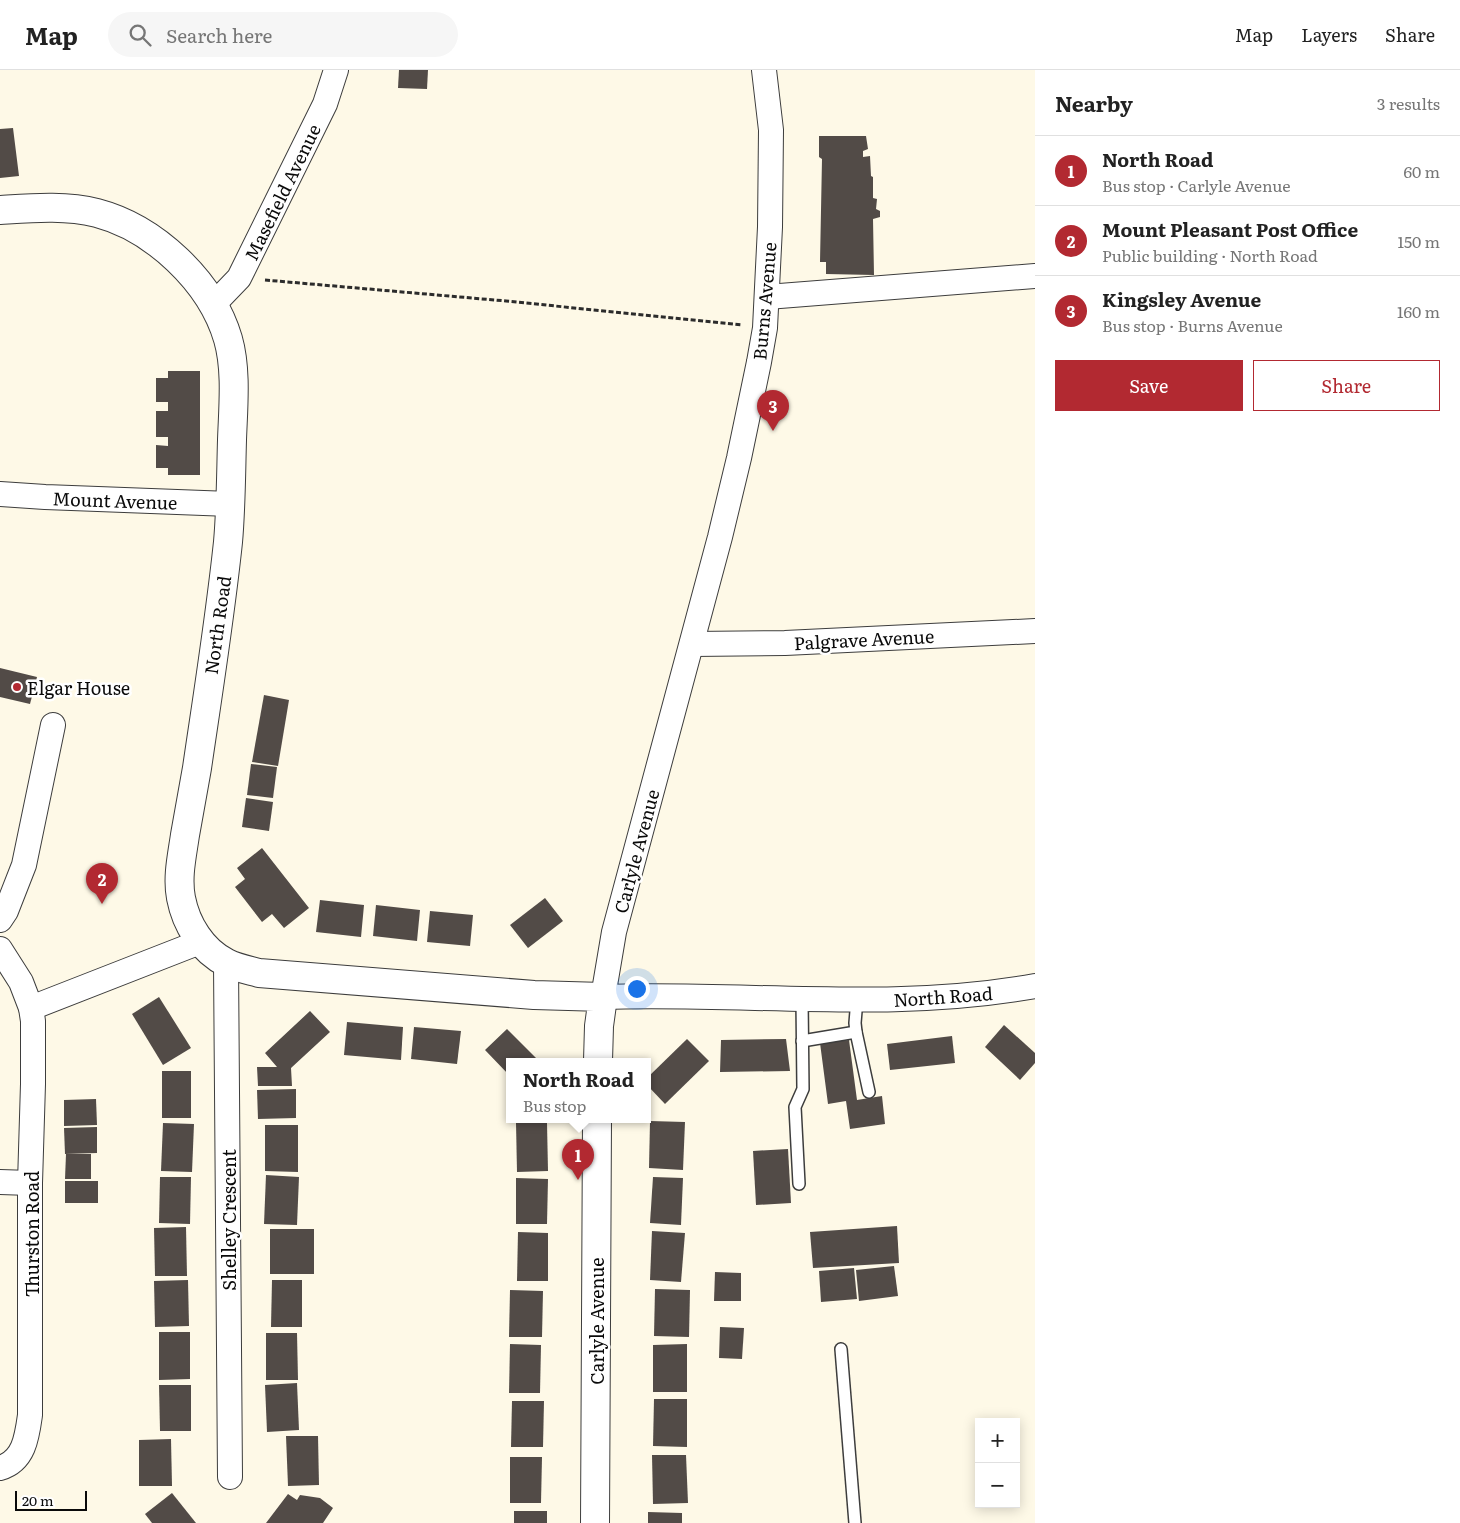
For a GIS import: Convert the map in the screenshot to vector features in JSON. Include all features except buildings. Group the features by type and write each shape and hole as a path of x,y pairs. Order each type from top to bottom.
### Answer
{"street":[{"name":"Masefield Avenue","path":"213,305 239,278 325,104 336,70"},
{"name":"Burns Avenue","path":"692,644 733,485 765,328 770,227 771,130 764,70"},
{"name":"North Road","path":"0,210 44,208 82,210 128,224 156,241 192,276 213,305 228,339 232,354 233,414 228,539 221,608 196,776 180,867 180,897 184,910 200,942 207,950 226,963 259,973 534,995 911,1000 998,992 1035,986"},
{"path":"767,297 1035,276"},
{"name":"Mount Avenue","path":"0,494 230,504"},
{"name":"Palgrave Avenue","path":"692,644 785,643 1035,631"},
{"name":"Carlyle Avenue","path":"598,1058 602,997 614,932 692,644"},
{"path":"0,920 24,865 53,725"},
{"path":"0,949 21,982 31,1008 200,942"},
{"name":"Shelley Crescent","path":"226,963 230,1477"},
{"name":"Thurston Road","path":"9,1463 24,1444 30,1416 30,1183 34,1036 31,1008"},
{"name":"Carlyle Avenue","path":"595,1523 597,1123"},
{"path":"0,1182 30,1183"}],"lane":[{"path":"799,1184 795,1107 803,1089 802,999"},
{"path":"857,999 856,1032 869,1092"},
{"path":"802,1041 856,1032"},
{"path":"841,1348 855,1523"}],"path":[{"path":"239,278 506,301 765,328"}],"place":[{"name":"Kingsley Avenue","path":"773,431"},
{"name":"Elgar House","path":"17,687"},
{"name":"Mount Pleasant Post Office","path":"102,904"},
{"name":"North Road","path":"578,1180"}]}
